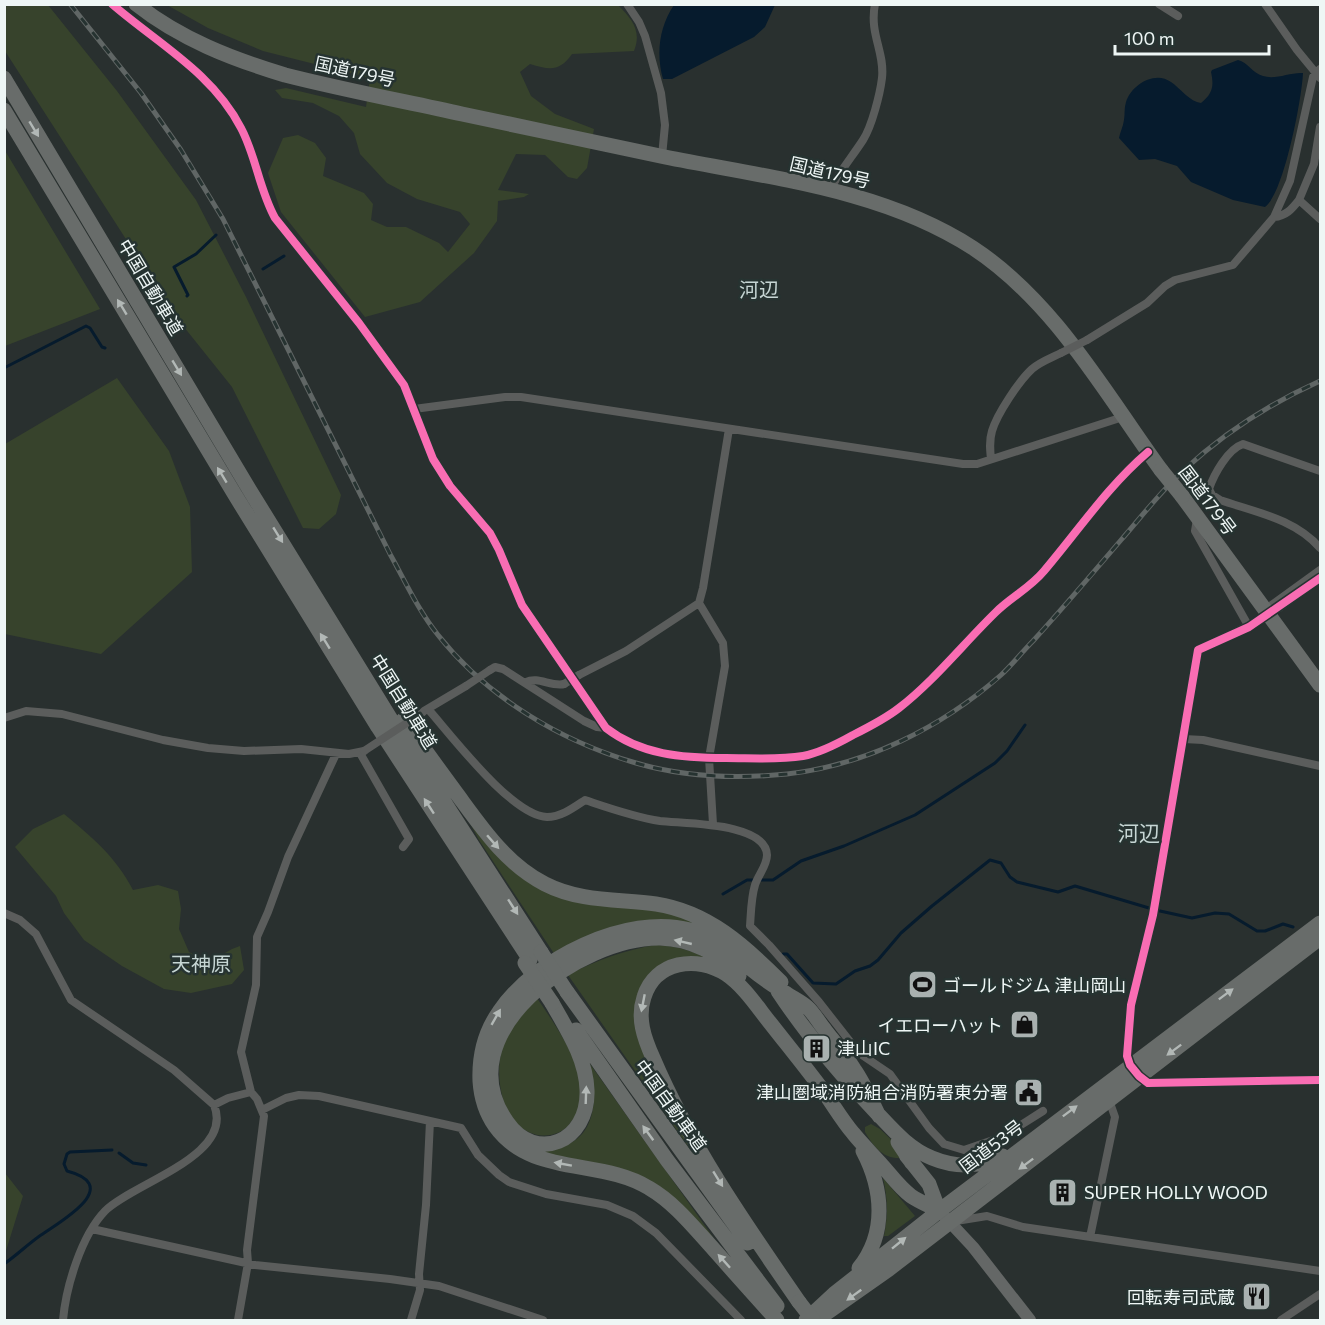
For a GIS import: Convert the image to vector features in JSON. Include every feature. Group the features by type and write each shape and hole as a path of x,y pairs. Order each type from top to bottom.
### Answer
{"highway":[{"name":"国道179号","path":"136,4 177,32 246,64 285,75 830,190 897,210 935,227 974,249 1009,277 1038,305 1067,339 1320,685"},
{"name":"中国自動車道","path":"4,78 532,958"},
{"name":"中国自動車道","path":"4,110 235,495 445,831 667,1160 788,1313 806,1320"},
{"path":"334,626 488,837 510,861 545,884 571,894 601,900 656,904 687,912 730,935 745,964 785,1024 835,1086 877,1120 929,1184 944,1216"},
{"name":"国道53号","path":"806,1320 834,1294 1109,1100 1134,1071 1320,923"},
{"path":"807,1007 702,934 678,928 639,928 610,935 546,967 518,988 506,1002 494,1020 485,1042 481,1057 481,1087 488,1114 495,1126 523,1151 547,1161 621,1175 651,1188 788,1313 815,1320"},
{"path":"558,998 584,1067 586,1105 579,1126 565,1139 546,1143 524,1138 508,1124 492,1087 492,1060 508,1021 527,998 550,979 584,960 603,951 658,938 688,942 745,964 807,1007 854,1069 879,1116"},
{"name":"国道53号","path":"815,1320 880,1276 944,1216 1037,1135 1134,1071 1320,938"},
{"path":"788,1313 735,1208 683,1122 649,1050 642,1024 643,1000 651,980 668,968 690,963 714,968 727,975 751,1000 824,1092 864,1154 876,1182 880,1210 879,1222 867,1259 834,1294"},
{"path":"745,964 751,1000 785,1024"},
{"path":"776,987 785,1024"},
{"path":"776,987 801,1011 912,1163"},
{"path":"835,1086 879,1116 921,1153 957,1165 989,1162 1037,1135"},
{"path":"835,1086 852,1133 912,1196 944,1216"},
{"path":"835,1086 855,1128 881,1164"}],"street":[{"path":"112,4 183,59 225,103 250,147 265,196 275,218 389,362 404,385 432,459 450,486 490,533 522,605 606,728 621,740 658,754 709,758 804,756 845,740 898,709 999,608 1034,583 1093,511 1135,463 1148,452"},
{"path":"627,4 645,36 661,93 665,125 662,156"},
{"path":"830,190 865,137 882,79 882,67 873,26 875,4"},
{"path":"1159,4 1178,16"},
{"path":"991,459 989,448 996,421 1031,370 1088,340 1147,303 1175,280 1233,265 1274,217 1290,181 1313,77 1319,73 1297,50 1265,4"},
{"path":"1274,217 1290,211 1299,200 1314,164 1320,127"},
{"path":"1299,200 1320,219"},
{"path":"414,409 505,397 521,398 963,464 977,464 1123,417"},
{"path":"526,682 534,680 549,684 564,684 626,651 699,603 729,429"},
{"path":"1320,471 1243,444 1239,445 1221,464 1209,489 1212,495 1220,500 1282,520 1312,538 1320,548"},
{"path":"1197,518 1195,531 1249,627"},
{"path":"1268,613 1320,570"},
{"path":"1320,578 1249,627 1198,650 1153,915 1131,1005 1127,1056 1134,1071 1148,1083 1320,1080"},
{"path":"699,603 723,643 725,666 709,758 713,824"},
{"path":"4,718 26,711 39,711 87,719 163,740 208,748 244,751 302,749 336,754 362,752 495,668 503,669 526,682 584,721 597,728 606,728"},
{"path":"425,711 500,790 517,805 536,816 561,815 585,800 660,821 713,824 753,836 762,843 767,854 766,861 755,885 750,926 819,1002 859,1053 890,1074 929,1128 944,1144 964,1149 1002,1137 1043,1111"},
{"path":"1184,739 1203,740 1320,766"},
{"path":"362,752 409,839 403,847"},
{"path":"238,1320 248,1263 247,1250 264,1116 258,1099 251,1092 241,1052 256,985 257,937 288,857 336,754"},
{"path":"4,913 20,920 36,934 66,992 78,1007 174,1070 214,1105 218,1112 215,1132 209,1142 185,1161 115,1202 92,1228 68,1292 63,1320"},
{"path":"214,1105 228,1098 251,1092"},
{"path":"262,1110 286,1098 299,1095 319,1096 462,1128 478,1155 509,1182 546,1194 607,1205 633,1216 656,1233 741,1320"},
{"path":"1090,1237 1115,1117 1109,1100"},
{"path":"411,1320 420,1290 419,1274 426,1205 430,1121"},
{"path":"944,1216 987,1216 1023,1227 1320,1270"},
{"path":"944,1216 973,1247 1030,1320"},
{"path":"92,1228 248,1263 439,1286 543,1320"},
{"path":"1281,1320 1320,1294"}],"green space":[{"path":"5,4 48,5 117,91 196,200 246,297 341,495 336,514 319,529 303,528 232,387 176,317 5,51"},
{"path":"167,5 618,5 631,20 637,37 634,51 572,54 558,67 543,68 530,64 520,72 531,96 555,114 594,129 587,168 577,179 568,177 545,155 516,154 498,190 529,194 524,197 498,201 497,221 474,253 420,302 365,317 281,212 268,173 283,138 298,135 315,143 326,158 323,176 364,193 373,204 371,220 387,227 406,227 439,243 448,252 470,224 460,212 417,199 387,183 360,154 354,133 339,116 313,103 282,98 275,90 286,88 366,107 370,78 263,51 208,28"},
{"path":"4,149 100,309 5,346 4,346"},
{"path":"117,378 169,451 190,507 192,572 101,654 5,634 5,444"},
{"path":"463,810 522,876 682,914 706,932 555,955 479,840"},
{"path":"64,814 94,839 119,867 133,890 158,885 178,891 181,909 179,929 189,952 209,962 240,946 244,970 232,984 191,993 164,989 122,966 84,940 64,913 56,896 15,847 33,829"},
{"path":"656,945 699,954 712,961 660,967 652,972 645,980 636,1009 720,1192 568,975 611,956"},
{"path":"537,998 562,1037 577,1067 582,1097 579,1111 568,1126 559,1132 544,1136 522,1128 512,1118 505,1106 499,1076 503,1046 508,1034"},
{"path":"590,1064 720,1247 676,1201 555,1159 525,1145 568,1144 585,1130 593,1109 594,1097"},
{"path":"871,1124 880,1129 903,1151 901,1158 884,1154 876,1147 865,1132 865,1127"},
{"path":"5,1173 23,1196 5,1254"},
{"path":"883,1178 915,1216 888,1236 884,1236 887,1207"}],"water":[{"path":"674,5 775,5 765,27 754,37 672,79 663,79 660,41 665,22"},
{"path":"1238,60 1263,76 1303,73 1291,144 1279,184 1272,199 1265,207 1233,200 1191,182 1177,166 1155,159 1139,160 1119,138 1124,123 1126,102 1133,90 1144,81 1165,79 1193,100 1201,103 1212,89 1212,70"}],"waterway":[{"path":"187,296 174,267 196,254 216,235"},
{"path":"263,269 284,256"},
{"path":"4,368 86,326 105,348"},
{"path":"723,894 747,880 773,880 801,861 844,846 915,815 995,763 1007,751 1025,725"},
{"path":"783,954 787,954 813,983 836,984 855,971 870,966 878,960 901,933 990,860 1001,863 1010,877 1017,882 1058,892 1075,886 1149,908"},
{"path":"1160,911 1192,918 1215,913 1229,914 1257,931 1265,931 1283,924 1293,927"},
{"path":"4,1264 36,1238 73,1213 89,1194 90,1185 83,1177 67,1171 64,1164 67,1154 112,1150"},
{"path":"119,1153 133,1163 146,1165"}],"railway":[{"path":"70,4 141,93 181,150 223,219 390,554 418,606 438,635 479,678 527,714 580,742 636,763 654,768 711,776 787,774 816,769 874,753 928,727 978,694 1005,671 1159,495 1199,456 1249,420 1320,381"}],"cycle path":[{"path":"112,4 200,75 229,108 246,139 265,196 275,218 359,323 404,385 433,459 450,486 490,533 522,605 606,728 633,744 678,756 794,757 809,755 835,745 877,723 912,697 996,612 1039,577 1106,494 1148,452"},
{"path":"1320,578 1249,627 1198,650 1153,915 1131,1005 1127,1056 1130,1065 1148,1083 1320,1080"}],"place":[{"name":"ゴールドジム 津山岡山","path":"922,985"},
{"name":"イエローハット","path":"1024,1025"},
{"name":"津山IC","path":"816,1048"},
{"name":"津山圏域消防組合消防署東分署","path":"1029,1092"},
{"name":"SUPER HOLLY WOOD","path":"1063,1192"},
{"name":"回転寿司武蔵","path":"1256,1297"}],"district":[{"name":"河辺","path":"759,289"},
{"name":"河辺","path":"1139,832"},
{"name":"天神原","path":"201,963"}]}
